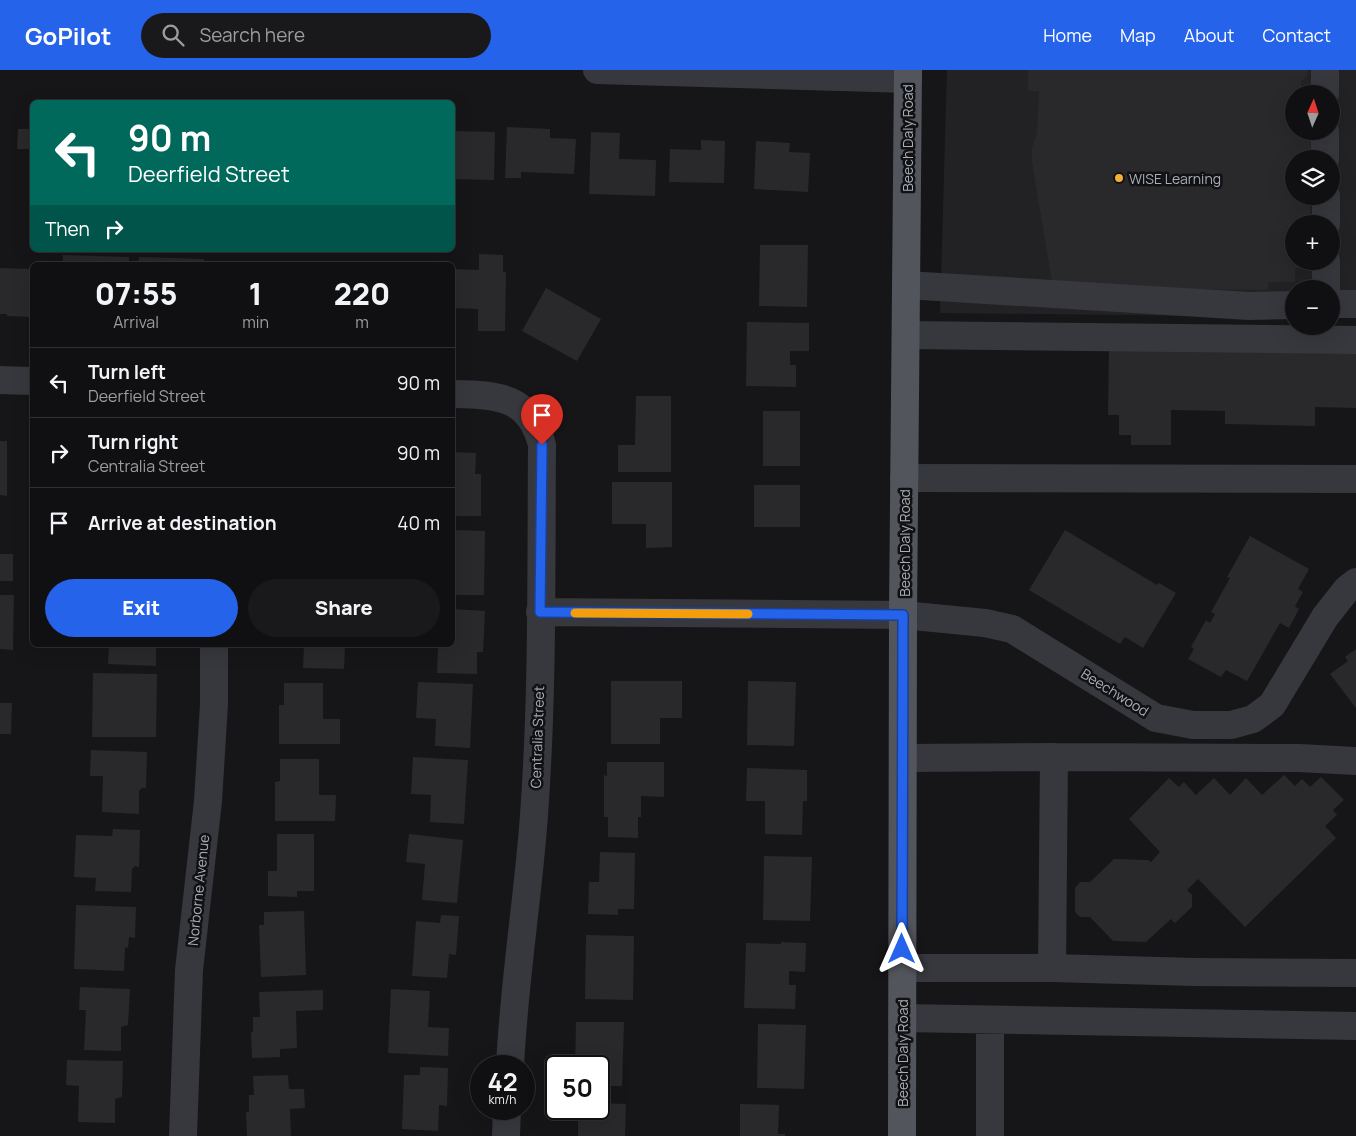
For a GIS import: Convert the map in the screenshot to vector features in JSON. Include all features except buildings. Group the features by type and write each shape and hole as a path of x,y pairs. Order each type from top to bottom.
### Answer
{"main road":[{"name":"Beech Daly Road","path":"902,1136 903,615 908,75"}],"street":[{"path":"597,70 908,75"},
{"path":"1325,70 1325,85"},
{"path":"906,285 1249,306 1285,305"},
{"path":"1340,304 1356,304"},
{"path":"906,335 1356,340"},
{"path":"0,380 30,381"},
{"name":"Centralia Street","path":"455,394 488,395 504,398 518,406 533,422 539,433 542,445 540,673 534,815 513,1009 511,1055"},
{"path":"904,478 1356,479"},
{"name":"Beechwood","path":"540,612 903,615 985,623 1012,629 1156,718 1194,725 1231,725 1253,718 1272,705 1325,617 1347,589 1356,582"},
{"name":"Norborne Avenue","path":"183,1136 189,970 208,801 214,704 214,647"},
{"path":"1052,968 1054,757"},
{"path":"903,758 1299,758 1356,761"},
{"path":"902,968 1052,968 1194,972 1356,973"},
{"path":"902,1018 1356,1026"},
{"path":"990,1020 990,1136"},
{"path":"506,1136 507,1120"}],"shaded area":[{"name":"WISE Learning","path":"947,70 1356,70 1356,318 1340,299 1340,280 1285,280 1285,317 940,313"}],"slow traffic":[{"path":"575,613 748,614"}],"place":[{"name":"WISE Learning","path":"1119,178"}],"route":[{"path":"542,445 540,612 903,615 902,949"}]}
